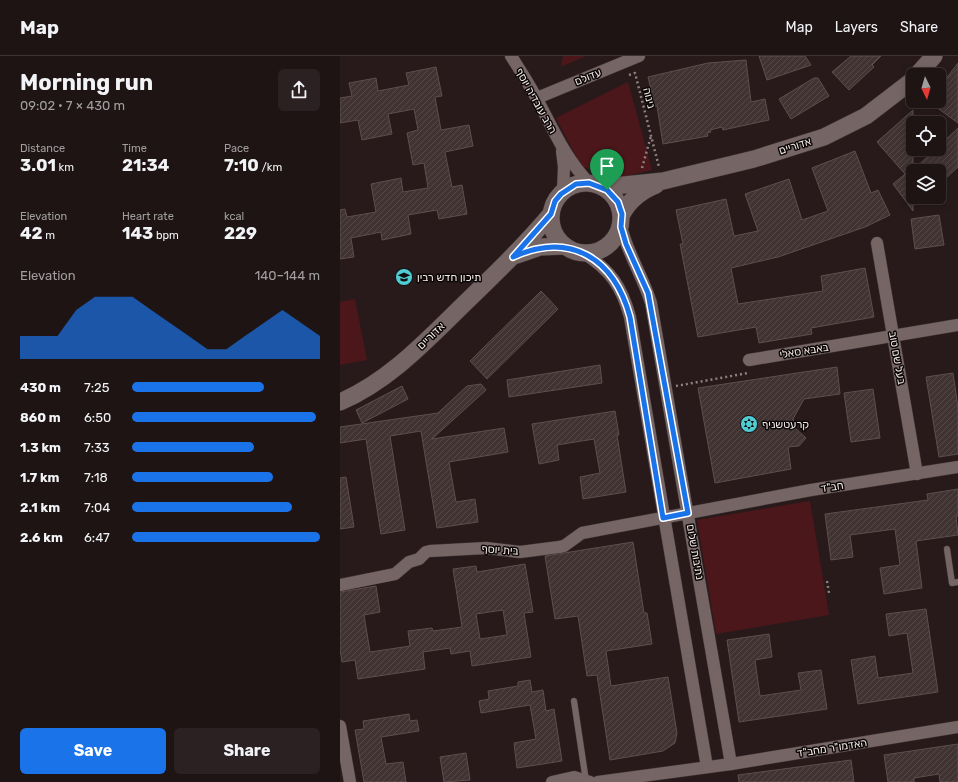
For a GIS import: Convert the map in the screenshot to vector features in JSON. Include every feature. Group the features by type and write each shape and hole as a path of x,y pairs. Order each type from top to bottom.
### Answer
{"street":[{"name":"הרב עובדיה יוסף","path":"511,56 537,98 560,146 576,169 597,185"},
{"name":"עדולם","path":"537,98 639,56"},
{"path":"923,68 934,56"},
{"name":"אדוריים","path":"597,185 661,176 754,159 824,137 866,116 906,85"},
{"name":"הרב עובדיה יוסף","path":"560,146 564,167 564,191"},
{"name":"אדוריים","path":"621,220 627,204 636,195 661,176"},
{"path":"552,782 574,777 591,782 707,767 627,305 619,288 607,271 598,262 583,253 565,246 554,232 551,214 555,201 564,191 576,184 597,185 616,198 621,220 616,237 609,245 598,251 583,253"},
{"name":"אדוריים","path":"340,402 370,386 409,358 513,257 551,214"},
{"name":"נתיבות שלום","path":"621,220 626,244 651,303 731,764"},
{"name":"בעל שם טוב","path":"877,243 917,474"},
{"name":"אדוריים","path":"513,257 540,247 565,246"},
{"name":"באבא סאלי","path":"750,360 958,326"},
{"name":"חב\"ד","path":"688,513 811,490 958,467"},
{"name":"בית יוסף","path":"340,585 395,574 409,562 419,559 426,552 430,551 486,548 520,552 564,546 582,533 688,513"},
{"path":"340,726 350,782"},
{"name":"האדמו\"ר מחב\"ד","path":"707,767 958,727"}],"lane":[{"path":"947,549 952,583 958,582"},
{"path":"574,700 591,782"}],"path":[{"name":"נינוה","path":"625,76 635,73 661,176"},
{"name":"נינוה","path":"639,172 642,168 651,136"},
{"path":"666,388 752,372 750,360"},
{"path":"827,581 829,593"}],"shaded area":[{"path":"563,56 586,56 561,67"},
{"path":"628,82 652,170 613,179 581,166 556,118"},
{"path":"355,299 367,360 340,365 340,302"},
{"path":"810,501 829,615 716,634 697,520"}],"building":[{"path":"759,56 805,56 811,65 767,80"},
{"path":"851,56 881,56 872,65 874,67 849,90 832,72"},
{"path":"746,60 751,102 765,99 769,120 723,130 722,127 710,130 711,132 707,133 708,136 663,144 657,106 655,106 648,77 708,63"},
{"path":"958,63 958,123 938,108 946,108 946,79"},
{"path":"436,67 442,96 435,97 441,130 469,125 473,146 445,152 452,187 462,185 467,214 439,219 437,210 408,215 411,234 382,240 381,232 351,238 354,257 340,259 340,210 345,209 347,217 376,212 371,184 401,178 403,192 428,188 424,163 413,165 407,133 418,130 414,109 388,114 392,134 362,140 358,120 340,123 340,98 352,96 349,83 376,78 378,91 409,85 406,73"},
{"path":"814,78 818,78 829,96 791,119 779,99"},
{"path":"913,110 913,116 906,116"},
{"path":"906,116 906,156 913,156 913,164 906,164 906,202 893,184 905,174 877,142"},
{"path":"958,128 958,167 946,178 946,164 920,164 928,156 946,156 946,139"},
{"path":"855,151 871,193 878,190 890,215 865,227 778,257 731,268 738,304 823,291 821,276 865,268 874,317 811,328 812,334 759,343 756,327 698,337 680,244 683,244 676,210 726,199 734,236 758,231 745,194 789,179 802,220 828,211 812,168"},
{"path":"908,204 913,204 913,211"},
{"path":"939,215 944,245 915,249 911,219"},
{"path":"541,291 558,309 487,379 470,361"},
{"path":"600,365 602,383 509,397 507,380"},
{"name":"קרעטשניף","path":"837,367 840,394 804,399 793,419 795,428 806,438 799,446 788,447 791,469 715,483 698,388"},
{"path":"953,373 958,408 958,454 939,457 926,377"},
{"path":"481,384 486,390 432,439 504,428 508,452 449,462 456,502 475,499 478,522 437,528 421,431 390,436 405,530 381,534 366,439 340,443 340,427 438,413 467,386"},
{"path":"402,386 408,399 362,423 356,410"},
{"path":"873,389 880,438 851,442 844,393"},
{"path":"615,411 619,435 617,435 626,492 583,499 580,477 600,473 594,439 557,445 559,460 539,464 532,424"},
{"path":"346,477 354,527 340,529 340,478"},
{"path":"958,489 958,516 956,516 958,535 916,541 922,588 884,594 880,568 900,565 895,529 850,535 853,557 831,560 825,514 928,500 927,494"},
{"path":"633,542 644,613 647,613 652,644 606,651 611,686 668,677 677,733 675,743 663,751 610,760 597,675 587,676 578,616 555,619 545,556"},
{"path":"525,564 533,612 524,613 531,657 472,666 470,651 451,654 450,648 423,652 425,669 358,679 355,660 342,662 340,649 340,592 376,586 380,612 364,615 370,652 410,646 408,631 432,628 433,631 462,627 453,569 476,566 477,572","holes":["503,610 507,635 480,639 476,614"]},
{"path":"926,609 938,692 858,704 851,660 875,656 878,678 913,673 907,633 889,636 886,614"},
{"path":"769,634 772,657 755,660 760,696 801,690 798,673 821,670 827,709 739,722 727,640"},
{"path":"530,680 532,692 543,690 546,711 554,709 562,761 517,768 514,743 536,739 530,705 481,713 479,701 489,699 488,691 518,686 518,682"},
{"path":"409,714 410,721 417,720 419,731 381,737 386,764 403,762 406,782 364,782 355,730 364,729 363,721"},
{"path":"958,744 958,782 940,782 939,774 914,778 914,782 888,782 884,755"},
{"path":"466,753 470,780 444,782 440,757"},
{"path":"851,760 854,782 739,782 738,775"}],"place":[{"name":"תיכון חדש רבין","path":"404,277"},
{"name":"קרעטשניף","path":"749,424"}],"route":[{"path":"589,183 597,184 607,190 616,198 620,206 622,218 621,227 626,244 651,303 688,513 663,518 630,317 623,294 616,283 598,262 583,253 574,251 565,246 540,247 513,257 551,214 556,199 569,187 576,184 589,183"}]}
